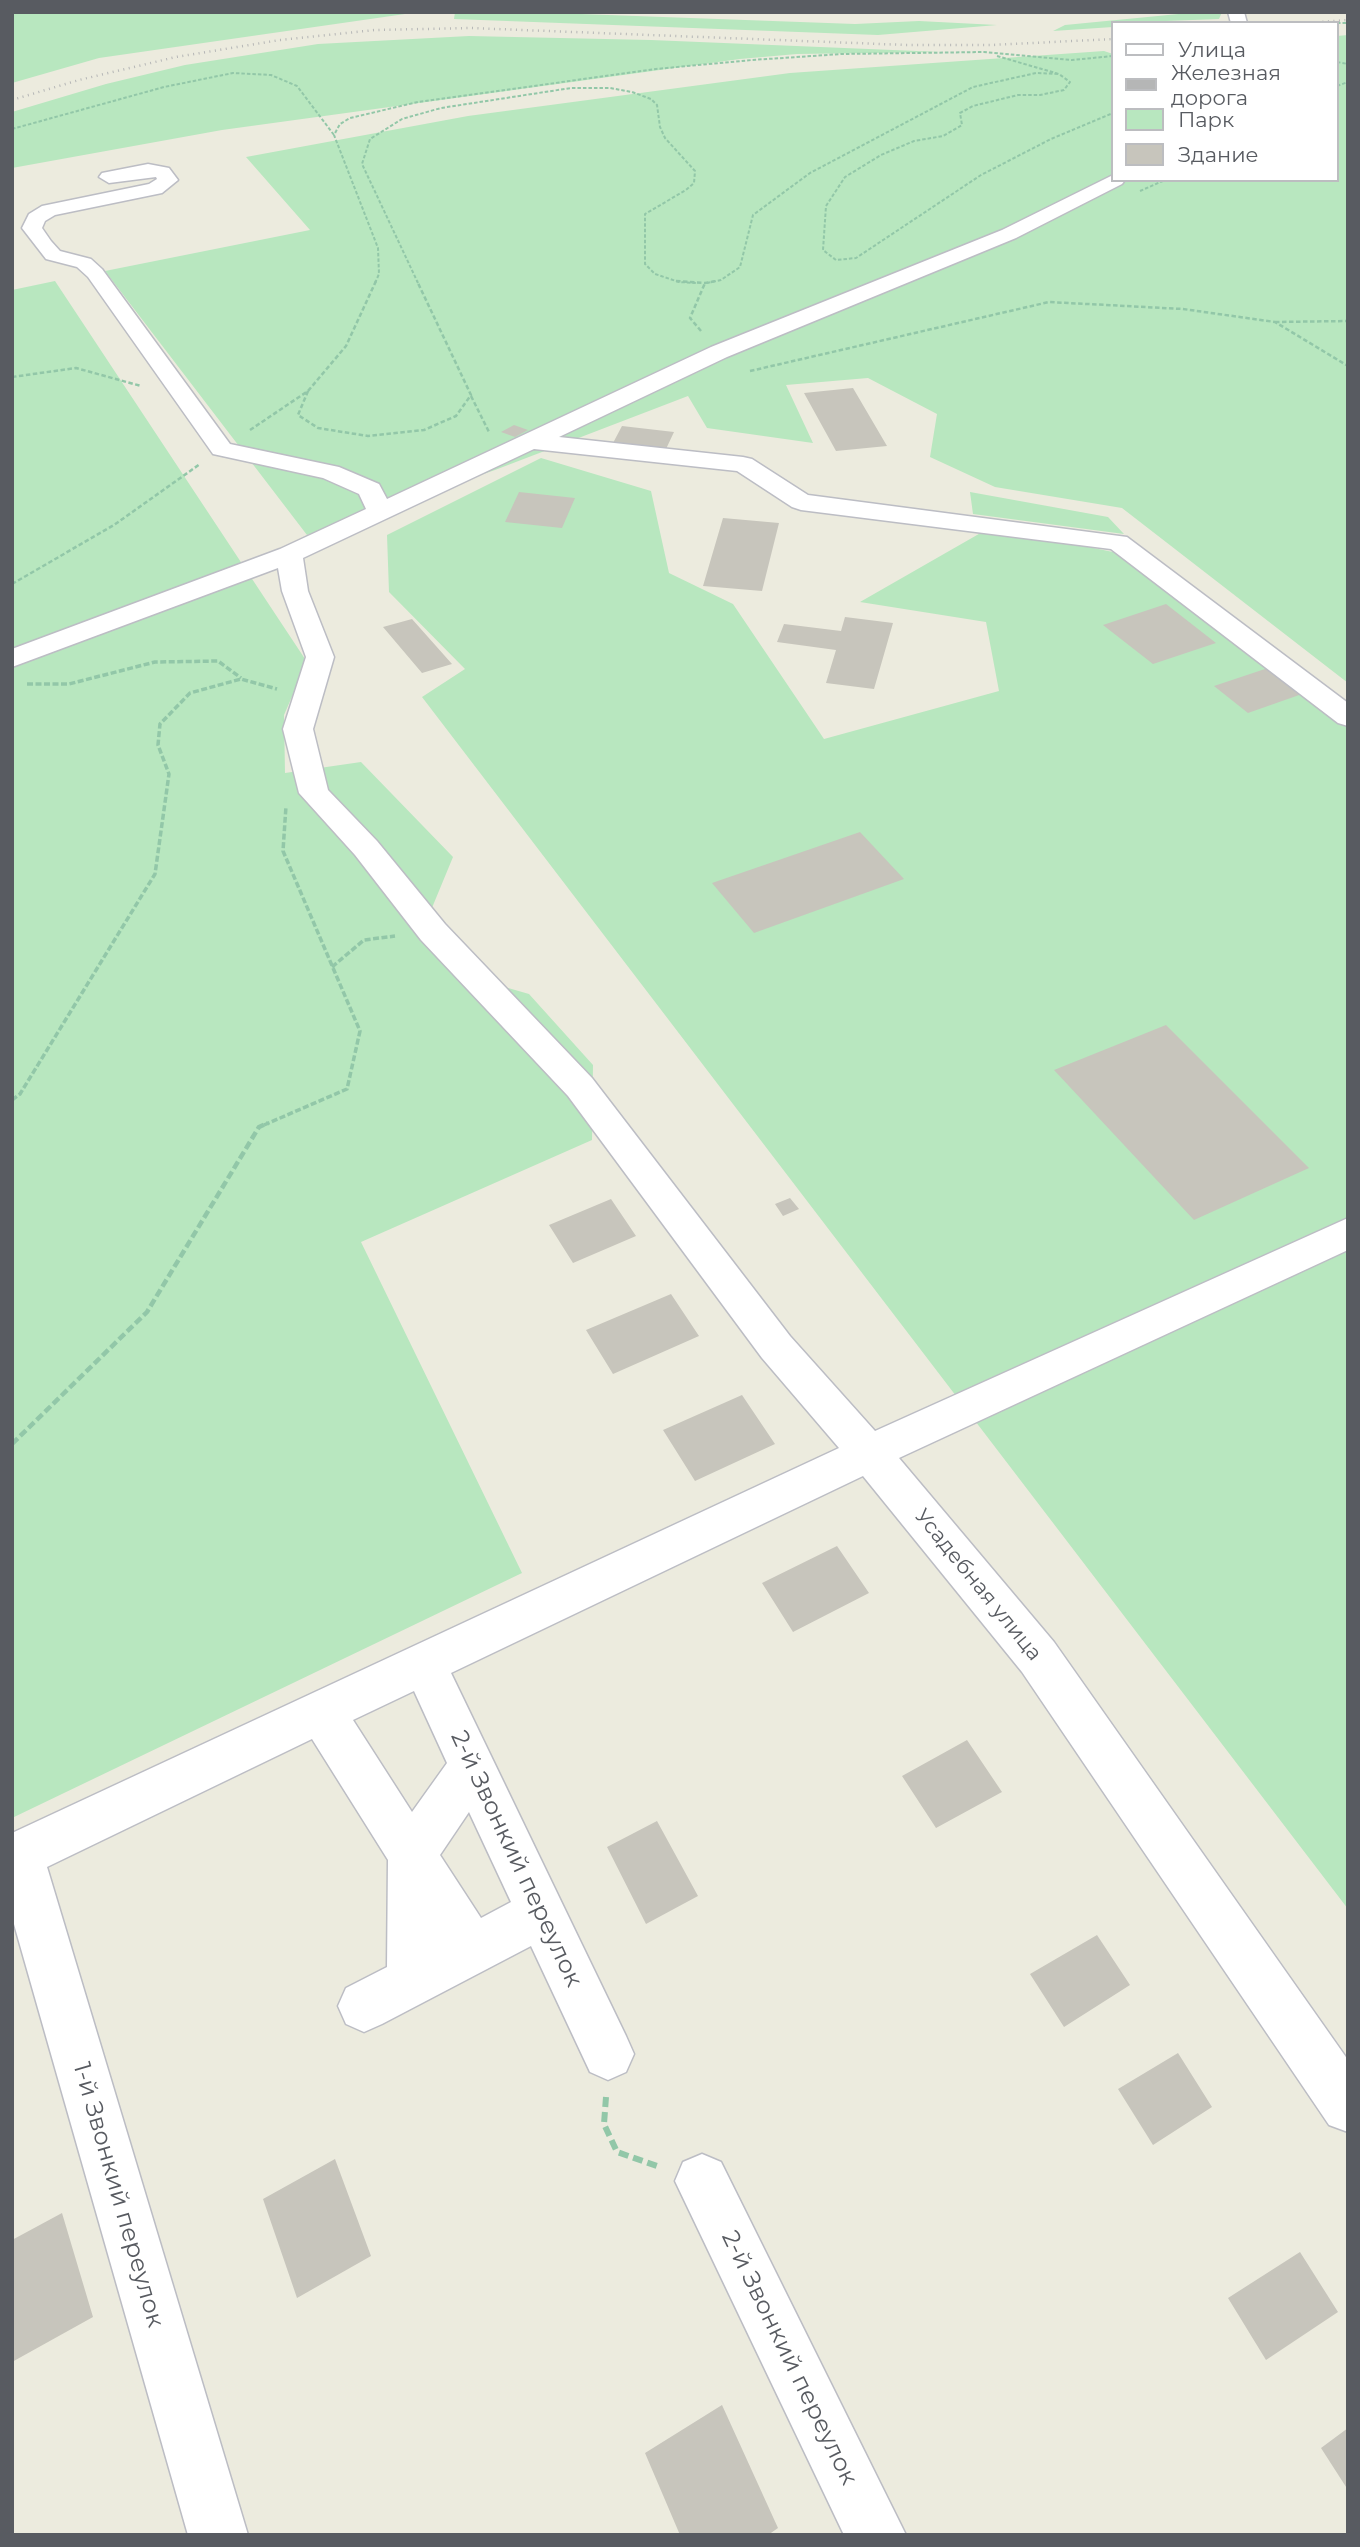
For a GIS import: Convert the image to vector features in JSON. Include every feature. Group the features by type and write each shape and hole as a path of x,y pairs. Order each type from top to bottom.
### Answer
{"street":[{"path":"109,177 148,170 162,172 168,180 155,189 49,210 36,218 32,228 43,246 53,255 84,263 95,273 222,449 330,472 370,489 380,513"},
{"path":"12,659 289,555 719,352 1009,234 1112,182"},
{"path":"531,441 743,464 801,502 1118,542 1348,718"},
{"name":"Усадебная улица","path":"289,555 295,591 320,657 298,729 314,793 366,848 433,932 580,1087 776,1347 869,1453 1038,1657 1348,2106"},
{"path":"16,1857 869,1453 1348,1233"},
{"name":"2-й Звонкий переулок","path":"424,1664 608,2054"},
{"path":"321,1712 473,1950"},
{"path":"412,1981 412,1854 472,1766"},
{"name":"1-й Звонкий переулок","path":"16,1857 218,2535"},
{"path":"364,2006 542,1913"},
{"name":"2-й Звонкий переулок","path":"702,2181 876,2535"}],"path":[{"path":"334,135 340,124 351,118 418,102 656,69 842,54 984,52 1072,60 1112,56"},
{"path":"984,52 1059,75 1070,82 1064,90 1040,95 1018,95 972,106 960,113 962,125 943,136 915,141 881,155 845,177 826,206 823,250 836,260 856,258 873,249 981,174 1051,139 1112,113"},
{"path":"12,129 164,86 233,73 271,75 297,86 334,135 378,248 379,274 345,346 308,391 114,525 12,584"},
{"path":"500,456 362,164 370,139 402,119 441,108 571,88 610,88 651,99 657,105 660,127 665,138 695,171 694,183 686,190 645,214 645,264 654,274 680,282 705,283 722,280 740,267 752,215 810,173 973,87 1036,73 1059,75"},
{"path":"705,283 690,318 719,352"},
{"path":"742,373 1049,302 1183,309 1275,323 1348,321"},
{"path":"1275,323 1348,366"},
{"path":"12,377 76,368 184,397"},
{"path":"308,391 298,415 318,428 368,436 424,430 456,416 471,395"},
{"path":"24,684 69,684 155,662 218,661 241,678 277,689 282,700"},
{"path":"12,1100 20,1094 155,874 169,774 159,745 160,724 190,693 241,678"},
{"path":"12,1444 147,1312 259,1127 347,1088 360,1031 283,851 286,802"},
{"path":"332,967 364,940 433,932"},
{"path":"608,2054 604,2124 617,2152 702,2181"}],"green space":[{"path":"12,12 405,14 99,58 12,83"},
{"path":"455,12 526,12 855,24 919,21 997,25 878,35 454,19"},
{"path":"1199,12 1222,12 1219,19 1112,21 1112,27 1053,31 1065,25"},
{"path":"1348,35 1348,683 1122,508 995,487 930,457 937,414 868,378 786,385 813,443 707,428 688,396 495,470 307,535 105,271 310,230 246,157 468,116 790,73 1104,51 1112,54 1112,182 1339,182 1339,36"},
{"path":"469,36 651,40 941,52 797,54 740,59 222,130 12,168 12,112 106,84 185,65 318,44"},
{"path":"55,281 307,662 284,715 285,773 361,762 453,857 429,915 470,977 529,994 593,1065 592,1140 361,1242 522,1573 12,1818 12,290"},
{"path":"541,458 651,491 669,573 733,604 824,739 999,691 986,622 860,602 991,527 1113,552 1235,634 1348,722 1348,1909 422,697 465,669 389,592 387,535"},
{"path":"970,492 1108,517 1124,534 973,514"}],"building":[{"path":"853,388 887,446 836,451 804,393"},
{"path":"514,425 528,430 515,437 501,432"},
{"path":"622,426 674,432 666,449 613,443"},
{"path":"519,492 575,498 562,528 505,522"},
{"path":"723,518 779,523 762,591 703,586"},
{"path":"1166,604 1216,643 1153,664 1103,625"},
{"path":"845,617 893,623 874,689 826,683 836,650 777,642 784,624 841,631"},
{"path":"412,619 452,664 422,673 383,627"},
{"path":"1268,668 1302,694 1248,713 1214,686"},
{"path":"860,832 904,879 754,933 712,883"},
{"path":"1166,1025 1309,1168 1194,1220 1054,1070"},
{"path":"790,1198 799,1209 783,1216 775,1204"},
{"path":"611,1199 636,1236 573,1263 549,1225"},
{"path":"671,1294 699,1336 613,1374 586,1330"},
{"path":"742,1395 775,1444 695,1481 663,1430"},
{"path":"837,1546 869,1593 793,1632 762,1583"},
{"path":"967,1740 1002,1792 936,1828 902,1776"},
{"path":"657,1821 698,1896 646,1924 607,1847"},
{"path":"1097,1935 1130,1985 1064,2027 1030,1974"},
{"path":"1178,2053 1212,2107 1153,2145 1118,2089"},
{"path":"335,2159 371,2256 297,2298 263,2199"},
{"path":"62,2213 93,2317 12,2362 12,2240"},
{"path":"1300,2252 1338,2312 1266,2360 1228,2298"},
{"path":"722,2405 778,2528 768,2535 680,2535 645,2453"},
{"path":"1348,2428 1348,2490 1321,2448"}],"railway":[{"path":"1334,21 1348,20"},
{"path":"12,100 79,80 176,57 280,40 375,30 471,28 906,45 992,45 1112,39"}]}
